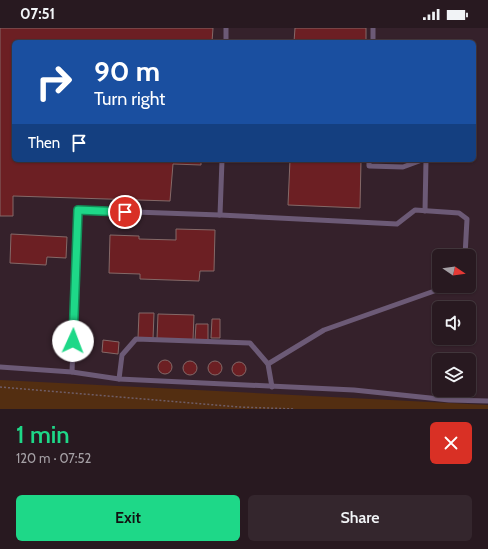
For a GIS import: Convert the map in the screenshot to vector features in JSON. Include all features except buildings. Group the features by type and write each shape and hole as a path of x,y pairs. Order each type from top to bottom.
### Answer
{"lane":[{"path":"226,28 226,40"},
{"path":"373,28 373,40"},
{"path":"220,215 222,162"},
{"path":"369,162 369,166 403,167 417,162"},
{"path":"425,211 426,162"},
{"path":"72,372 78,210 220,215 397,224 415,210 459,213 467,219 465,249"},
{"path":"268,364 324,330 432,292"},
{"path":"119,378 122,355 136,339 250,343 268,364 272,387"},
{"path":"0,366 72,372 119,378 354,390 449,400 488,401"}],"path":[{"path":"0,387 238,407 295,409"}],"shaded area":[{"path":"0,380 488,405 488,409 0,409"}],"route":[{"path":"73,341 78,210 125,212"}]}
